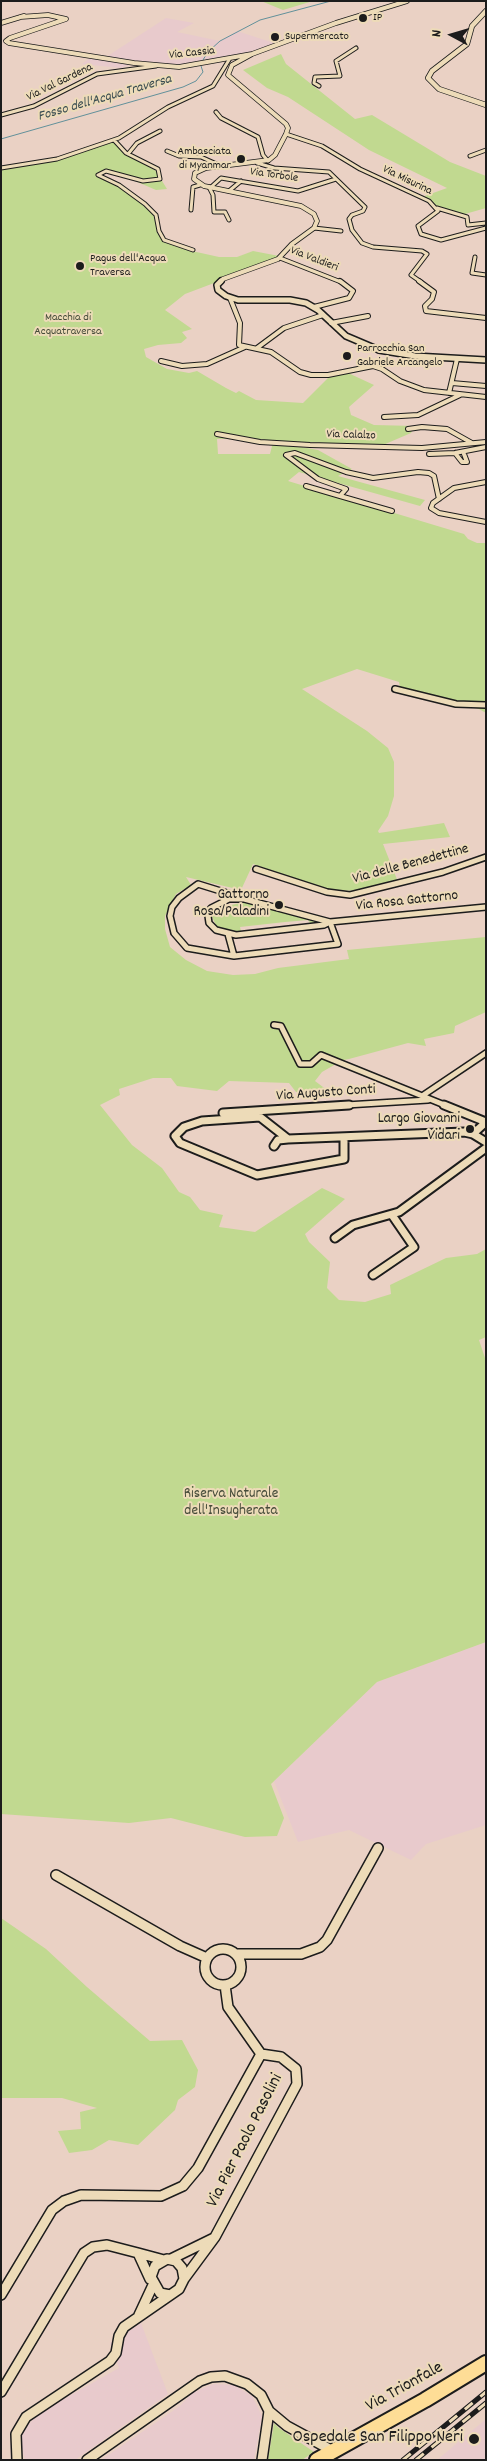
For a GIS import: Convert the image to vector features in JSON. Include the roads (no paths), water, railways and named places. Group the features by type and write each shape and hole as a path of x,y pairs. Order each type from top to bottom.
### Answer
{"main road":[{"path":"486,11 472,26 467,44 432,71 428,78 437,88 486,105"},
{"name":"Via Trionfale","path":"317,2460 425,2400 486,2363"}],"street":[{"name":"Via Cassia","path":"1,23 20,17 45,15 66,18 62,22 10,38 6,41 15,45 156,66 183,66 229,60 252,54 336,23 406,1"},
{"path":"319,86 314,83 315,77 340,76 341,74 336,62 343,54 356,48"},
{"path":"200,185 194,179 195,173 206,168 257,163 274,157 286,134 288,128 284,122 230,78 229,69 252,54"},
{"path":"234,59 239,61"},
{"path":"1,168 57,159 114,140 172,105 213,86 229,60"},
{"name":"Via Val Gardena","path":"1,115 34,106 66,88 97,74 156,66"},
{"path":"216,112 221,118 258,138 264,155 268,160"},
{"name":"Via Misurina","path":"288,128 302,138 332,152 360,169 416,193 437,208 435,214 418,226 421,234 441,240 486,228"},
{"path":"128,154 137,144 160,131"},
{"name":"Via Misurina","path":"286,134 302,138"},
{"path":"114,140 128,154 158,169 160,180 143,181 106,171 98,174 145,204 156,215 159,231 164,240 193,250"},
{"path":"470,156 486,150"},
{"path":"167,151 179,156 199,156 221,166"},
{"path":"257,163 274,168 325,170 365,207 363,211 352,215 349,219 352,230 362,243 373,248 422,251 427,254 424,262 411,275 434,292 432,299 425,306 426,310 486,318"},
{"name":"Via Torbole","path":"210,187 221,178 296,192 336,179"},
{"path":"229,191 241,181"},
{"path":"191,210 193,187 200,185 280,200 305,208 315,215 317,221 314,228 292,244 280,258 219,282 217,289 230,298 295,301 314,307 350,338 379,350 412,356 486,360"},
{"path":"210,187 213,195 214,212 226,212 229,220"},
{"path":"437,208 467,217 468,225 486,223"},
{"path":"314,228 341,230"},
{"path":"475,257 472,273 486,275"},
{"name":"Via Valdieri","path":"280,258 338,279 352,291 349,298 314,307"},
{"path":"473,279 476,274"},
{"path":"230,298 240,323 238,342 245,347"},
{"path":"257,348 284,328 324,315"},
{"path":"331,323 368,316"},
{"path":"161,361 184,366 210,364 245,347 257,348 274,353 294,369 307,374 328,375 363,367 376,367 413,386 486,397"},
{"path":"450,393 457,359"},
{"path":"452,383 486,386"},
{"path":"384,417 418,415 462,394"},
{"path":"428,427 436,433"},
{"path":"408,429 428,427 450,430 473,444"},
{"name":"Via Calalzo","path":"216,434 260,442 404,448 486,442"},
{"path":"429,454 455,453 486,447"},
{"path":"340,496 346,490 344,488 318,479 286,455 295,453 346,472 373,478 418,472 431,473 434,476 439,499"},
{"path":"455,453 462,462 467,462 468,460 464,454"},
{"path":"486,482 457,487 431,506 434,511 486,522"},
{"path":"306,486 392,511"},
{"path":"395,689 456,704 486,705"},
{"name":"Via delle Benedettine","path":"256,868 332,893 355,894 462,866 486,857"},
{"path":"248,899 198,884 182,894 171,911 171,927 184,946 195,951 234,956 338,944 330,922"},
{"name":"Via Rosa Gattorno","path":"330,922 248,899 224,900 209,911 208,919 211,926 228,934 486,907"},
{"path":"228,934 234,956"},
{"name":"Via Augusto Conti","path":"274,1026 281,1027 300,1064 311,1064 321,1055 486,1122"},
{"path":"422,1096 486,1053"},
{"name":"Via Augusto Conti","path":"223,1113 431,1100"},
{"path":"288,1140 258,1117 198,1122 184,1127 175,1136 180,1143 256,1175 344,1159 344,1137"},
{"path":"473,1134 486,1122"},
{"path":"274,1146 278,1140 456,1132 473,1134 486,1142"},
{"path":"335,1238 352,1224 400,1212 484,1150"},
{"path":"373,1275 414,1247 392,1215"},
{"path":"236,1954 301,1954 320,1947 327,1940 378,1848"},
{"path":"56,1875 180,1946 207,1958"},
{"path":"221,1949 232,1950 236,1954 242,1964 242,1970 236,1980 225,1985 214,1983 206,1974 205,1963 207,1958 221,1949"},
{"name":"Via Pier Paolo Pasolini","path":"184,2279 216,2238 298,2081 297,2071 290,2062 277,2056 260,2054 228,2007 225,1985"},
{"name":"Via Pier Paolo Pasolini","path":"1,2295 52,2210 64,2200 81,2195 161,2196 183,2186 198,2168 260,2054"},
{"path":"139,2316 152,2284 155,2266 216,2238"},
{"path":"1,2392 84,2253 93,2247 107,2245 179,2264 184,2279 179,2289 122,2330 116,2354 110,2361 31,2413 22,2421 15,2439 17,2460"},
{"path":"138,2253 152,2284 160,2293 170,2294"},
{"path":"86,2460 200,2381 211,2377 224,2376 247,2384 261,2395 269,2411 287,2426 333,2450"},
{"path":"262,2460 269,2411"}],"waterway":[{"name":"Fosso dell'Acqua Traversa","path":"209,51 220,41 260,20 331,1"},
{"name":"Fosso dell'Acqua Traversa","path":"201,63 208,52"},
{"name":"Fosso dell'Acqua Traversa","path":"1,139 183,87 196,81 203,72 201,66"}],"railway":[{"path":"403,2460 486,2392"},
{"path":"416,2460 486,2403"}],"place":[{"name":"IP","path":"363,18"},
{"name":"Supermercato","path":"275,37"},
{"name":"Ambasciata di Myanmar","path":"241,159"},
{"name":"Pagus dell'Acqua Traversa","path":"80,266"},
{"name":"Parrocchia San Gabriele Arcangelo","path":"347,356"},
{"name":"Gattorno Rosa/Paladini","path":"279,905"},
{"name":"Largo Giovanni Vidari","path":"470,1129"},
{"name":"Ospedale San Filippo Neri","path":"474,2439"}],"park label":[{"name":"Macchia di Acquatraversa","path":"68,325"},
{"name":"Riserva Naturale dell'Insugherata","path":"231,1504"}]}
